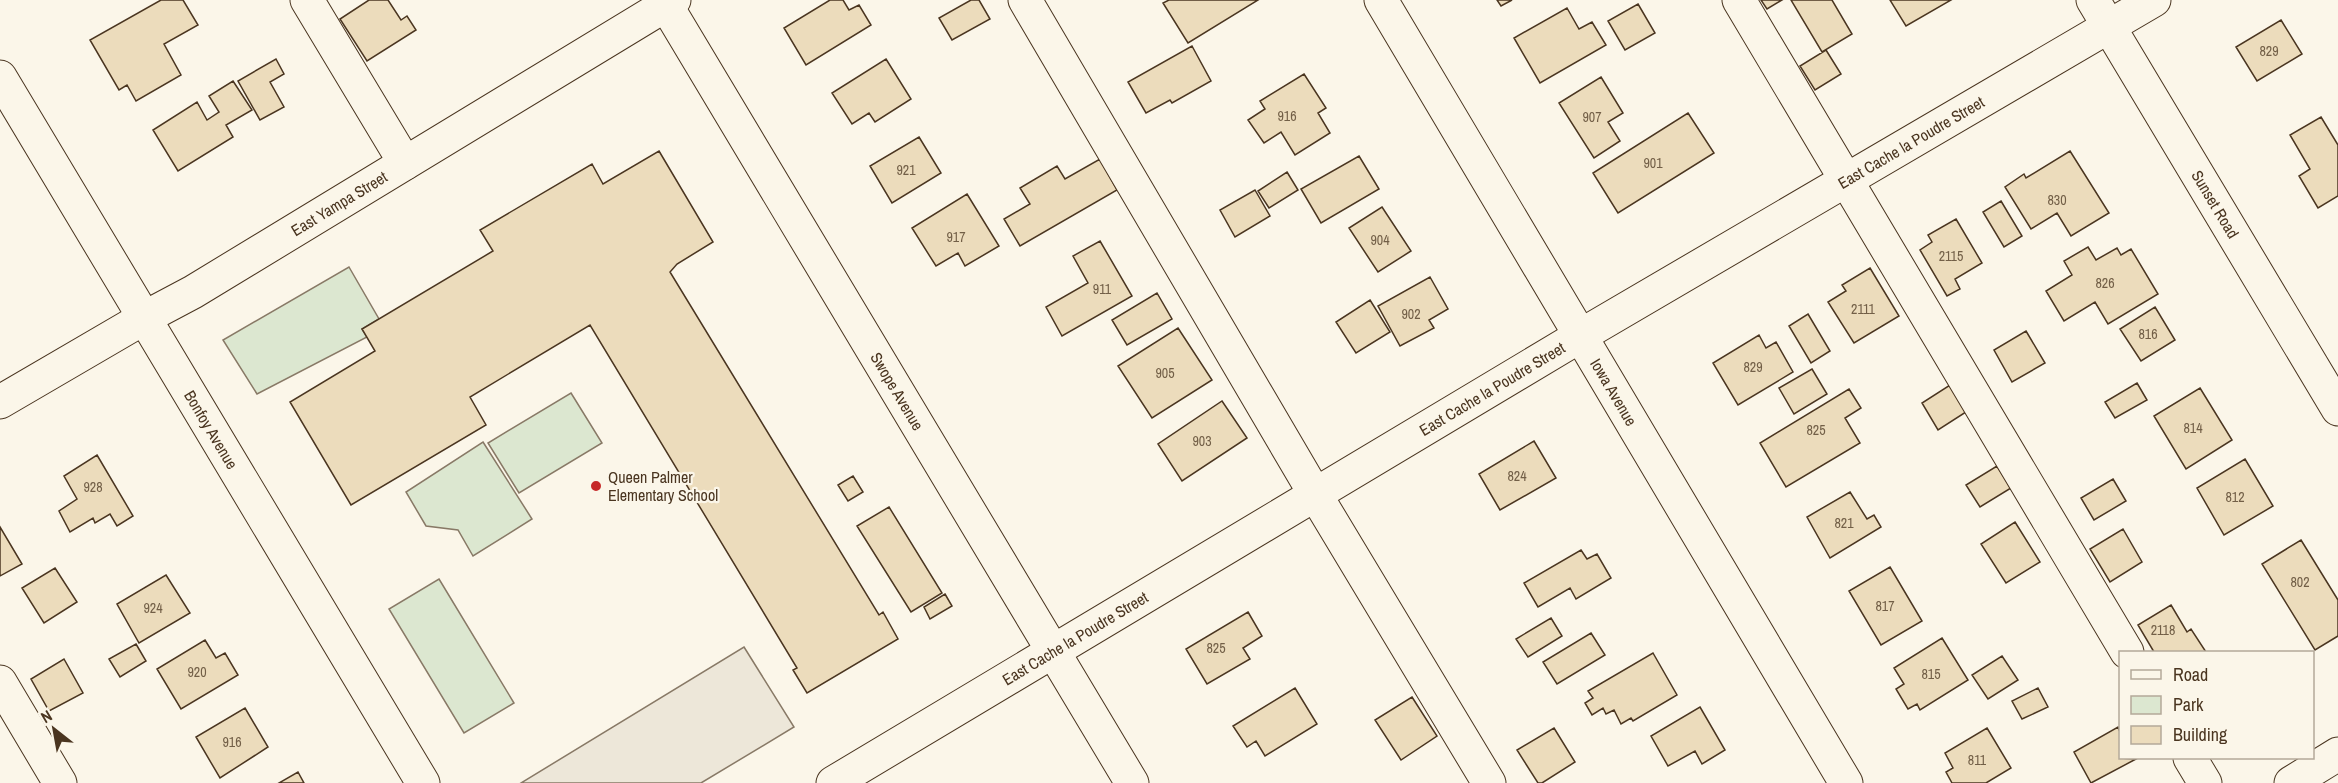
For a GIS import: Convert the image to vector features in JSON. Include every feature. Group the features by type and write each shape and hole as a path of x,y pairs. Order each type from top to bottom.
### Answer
{"street":[{"path":"307,0 405,163"},
{"path":"1025,0 1315,494 1489,783"},
{"name":"Iowa Avenue","path":"1381,0 1846,783"},
{"path":"1739,0 2126,651"},
{"name":"East Cache la Poudre Street","path":"833,783 1580,336 1846,180 2100,13 2154,0"},
{"name":"East Yampa Street","path":"0,402 193,292 668,2"},
{"name":"Swope Avenue","path":"668,2 1132,783"},
{"name":"Sunset Road","path":"2100,13 2338,409"},
{"name":"Bonfoy Avenue","path":"0,77 423,783"},
{"path":"0,682 60,783"},
{"path":"2290,783 2338,754"},
{"path":"2191,759 2205,783"}],"green space":[{"path":"349,267 379,319 362,329 367,337 257,394 223,340"},
{"path":"571,393 602,443 519,493 488,443"},
{"path":"483,442 532,519 473,556 458,530 426,526 406,492"},
{"path":"439,579 514,703 464,733 389,609"}],"shaded area":[{"path":"744,647 794,727 701,783 521,783"}],"building":[{"path":"161,0 183,0 198,25 164,44 181,75 136,101 127,85 119,90 90,40"},
{"path":"369,0 388,0 401,20 407,16 416,30 367,61 340,19"},
{"path":"830,0 843,0 849,10 859,5 871,25 806,65 784,28"},
{"path":"971,0 979,0 990,19 952,40 939,18"},
{"path":"1169,0 1258,0 1188,43 1163,3"},
{"path":"1497,0 1512,0 1501,6"},
{"path":"1761,0 1782,0 1767,9"},
{"path":"1791,0 1832,0 1852,34 1822,52"},
{"path":"1890,0 1951,0 1906,26"},
{"path":"1638,4 1655,33 1625,50 1608,21"},
{"path":"1567,8 1579,29 1592,22 1606,45 1540,83 1514,38"},
{"path":"2281,20 2302,54 2257,81 2236,47"},
{"path":"1192,46 1211,81 1172,103 1170,100 1146,113 1128,82"},
{"path":"1826,50 1841,74 1815,90 1800,66"},
{"path":"276,59 284,74 270,82 284,107 260,120 238,81"},
{"path":"886,59 911,99 875,122 869,113 852,124 832,93"},
{"path":"1304,74 1326,108 1318,113 1330,133 1295,155 1281,132 1264,143 1248,120 1265,109 1260,101"},
{"path":"1601,77 1623,113 1608,122 1620,141 1594,158 1559,103"},
{"path":"233,81 252,110 226,125 233,137 178,171 153,130 197,102 207,120 219,112 209,96"},
{"path":"1688,113 1714,153 1618,213 1593,173"},
{"path":"2321,117 2338,145 2338,196 2318,208 2299,176 2310,169 2290,135"},
{"path":"919,137 941,173 892,203 870,166"},
{"path":"659,151 713,242 677,264 670,272 879,615 883,612 898,639 807,693 793,670 797,668 590,325 470,397 486,425 351,505 290,402 375,351 362,329 493,251 480,230 592,164 603,184"},
{"path":"2070,151 2109,213 2071,236 2057,213 2031,229 2005,187 2024,174 2026,178"},
{"path":"1359,156 1379,189 1321,223 1301,189"},
{"path":"1100,159 1117,190 1020,246 1004,219 1030,204 1020,188 1057,166 1065,179"},
{"path":"1287,172 1298,190 1269,208 1258,191"},
{"path":"1255,190 1270,216 1235,237 1220,210"},
{"path":"967,194 999,246 965,266 958,253 936,266 912,228"},
{"path":"2001,201 2022,236 2004,247 1983,212"},
{"path":"1382,207 1411,251 1378,272 1349,228"},
{"path":"1956,219 1982,263 1955,279 1960,289 1947,296 1920,250 1932,242 1928,235"},
{"path":"1100,241 1132,296 1062,336 1046,307 1088,283 1073,256"},
{"path":"2088,247 2096,260 2117,248 2121,255 2131,249 2158,294 2108,324 2095,302 2064,321 2046,291 2072,275 2064,261"},
{"path":"1870,268 1899,316 1854,343 1828,302 1846,291 1842,285"},
{"path":"1430,277 1448,309 1429,320 1434,328 1400,346 1378,306"},
{"path":"1157,293 1172,319 1127,345 1112,320"},
{"path":"1370,300 1390,332 1356,353 1336,322"},
{"path":"2155,307 2175,340 2141,361 2120,329"},
{"path":"1808,314 1830,351 1811,363 1789,326"},
{"path":"1178,328 1212,380 1152,418 1118,366"},
{"path":"2026,331 2045,363 2012,382 1994,350"},
{"path":"1759,335 1766,348 1776,342 1793,372 1738,405 1713,363"},
{"path":"1812,369 1827,394 1794,414 1779,388"},
{"path":"2137,383 2147,400 2115,418 2105,402"},
{"path":"1950,385 1966,412 1938,430 1922,403"},
{"path":"2200,388 2232,440 2186,469 2154,416"},
{"path":"1849,389 1861,408 1845,418 1860,443 1786,487 1760,443"},
{"path":"1222,401 1247,438 1182,481 1158,444"},
{"path":"1534,441 1556,478 1500,510 1479,474"},
{"path":"97,455 133,516 117,526 110,514 95,523 93,518 70,532 59,511 77,499 64,476"},
{"path":"2245,459 2273,506 2224,535 2197,488"},
{"path":"1997,466 2011,488 1980,507 1966,485"},
{"path":"853,476 863,492 848,501 838,485"},
{"path":"2113,479 2126,501 2094,520 2081,498"},
{"path":"1850,492 1867,519 1874,515 1881,527 1830,558 1807,517"},
{"path":"889,507 942,593 911,612 857,526"},
{"path":"2015,522 2040,562 2006,583 1981,544"},
{"path":"0,527 22,564 0,576"},
{"path":"2123,529 2142,562 2110,582 2090,549"},
{"path":"2301,540 2338,600 2338,636 2315,650 2262,564"},
{"path":"1581,550 1587,559 1597,554 1611,578 1576,599 1570,588 1538,607 1524,583"},
{"path":"1890,567 1922,621 1881,645 1849,591"},
{"path":"55,568 77,602 44,623 22,588"},
{"path":"166,575 190,613 139,643 117,604"},
{"path":"945,594 952,606 930,619 924,607"},
{"path":"2171,605 2187,632 2191,629 2205,651 2153,651 2138,625"},
{"path":"1248,612 1262,636 1243,648 1250,659 1207,684 1186,649"},
{"path":"1551,618 1562,636 1528,657 1516,639"},
{"path":"1591,633 1605,655 1557,684 1543,662"},
{"path":"1942,638 1968,680 1920,710 1917,704 1908,709 1896,689 1904,684 1894,668"},
{"path":"205,640 216,658 225,653 238,675 181,709 157,669"},
{"path":"136,644 146,661 120,677 109,659"},
{"path":"1653,653 1677,695 1633,721 1631,718 1621,724 1614,710 1606,714 1603,708 1592,715 1585,703 1593,698 1588,691"},
{"path":"2002,656 2018,680 1988,699 1972,675"},
{"path":"64,659 83,693 49,711 31,679"},
{"path":"1295,688 1317,724 1265,756 1256,741 1247,747 1233,726"},
{"path":"2038,688 2048,707 2022,719 2012,701"},
{"path":"1412,697 1437,736 1401,760 1375,720"},
{"path":"1700,707 1725,750 1702,764 1695,751 1668,766 1651,736"},
{"path":"245,708 268,747 220,778 196,737"},
{"path":"2118,727 2119,759 2136,759 2091,783 2074,752"},
{"path":"1554,728 1575,762 1542,783 1538,783 1517,750"},
{"path":"1987,728 2011,768 1986,783 1952,783 1946,772 1953,768 1945,753"},
{"path":"298,772 304,783 279,783"}],"place":[{"name":"Queen Palmer Elementary School","path":"596,486"}]}
